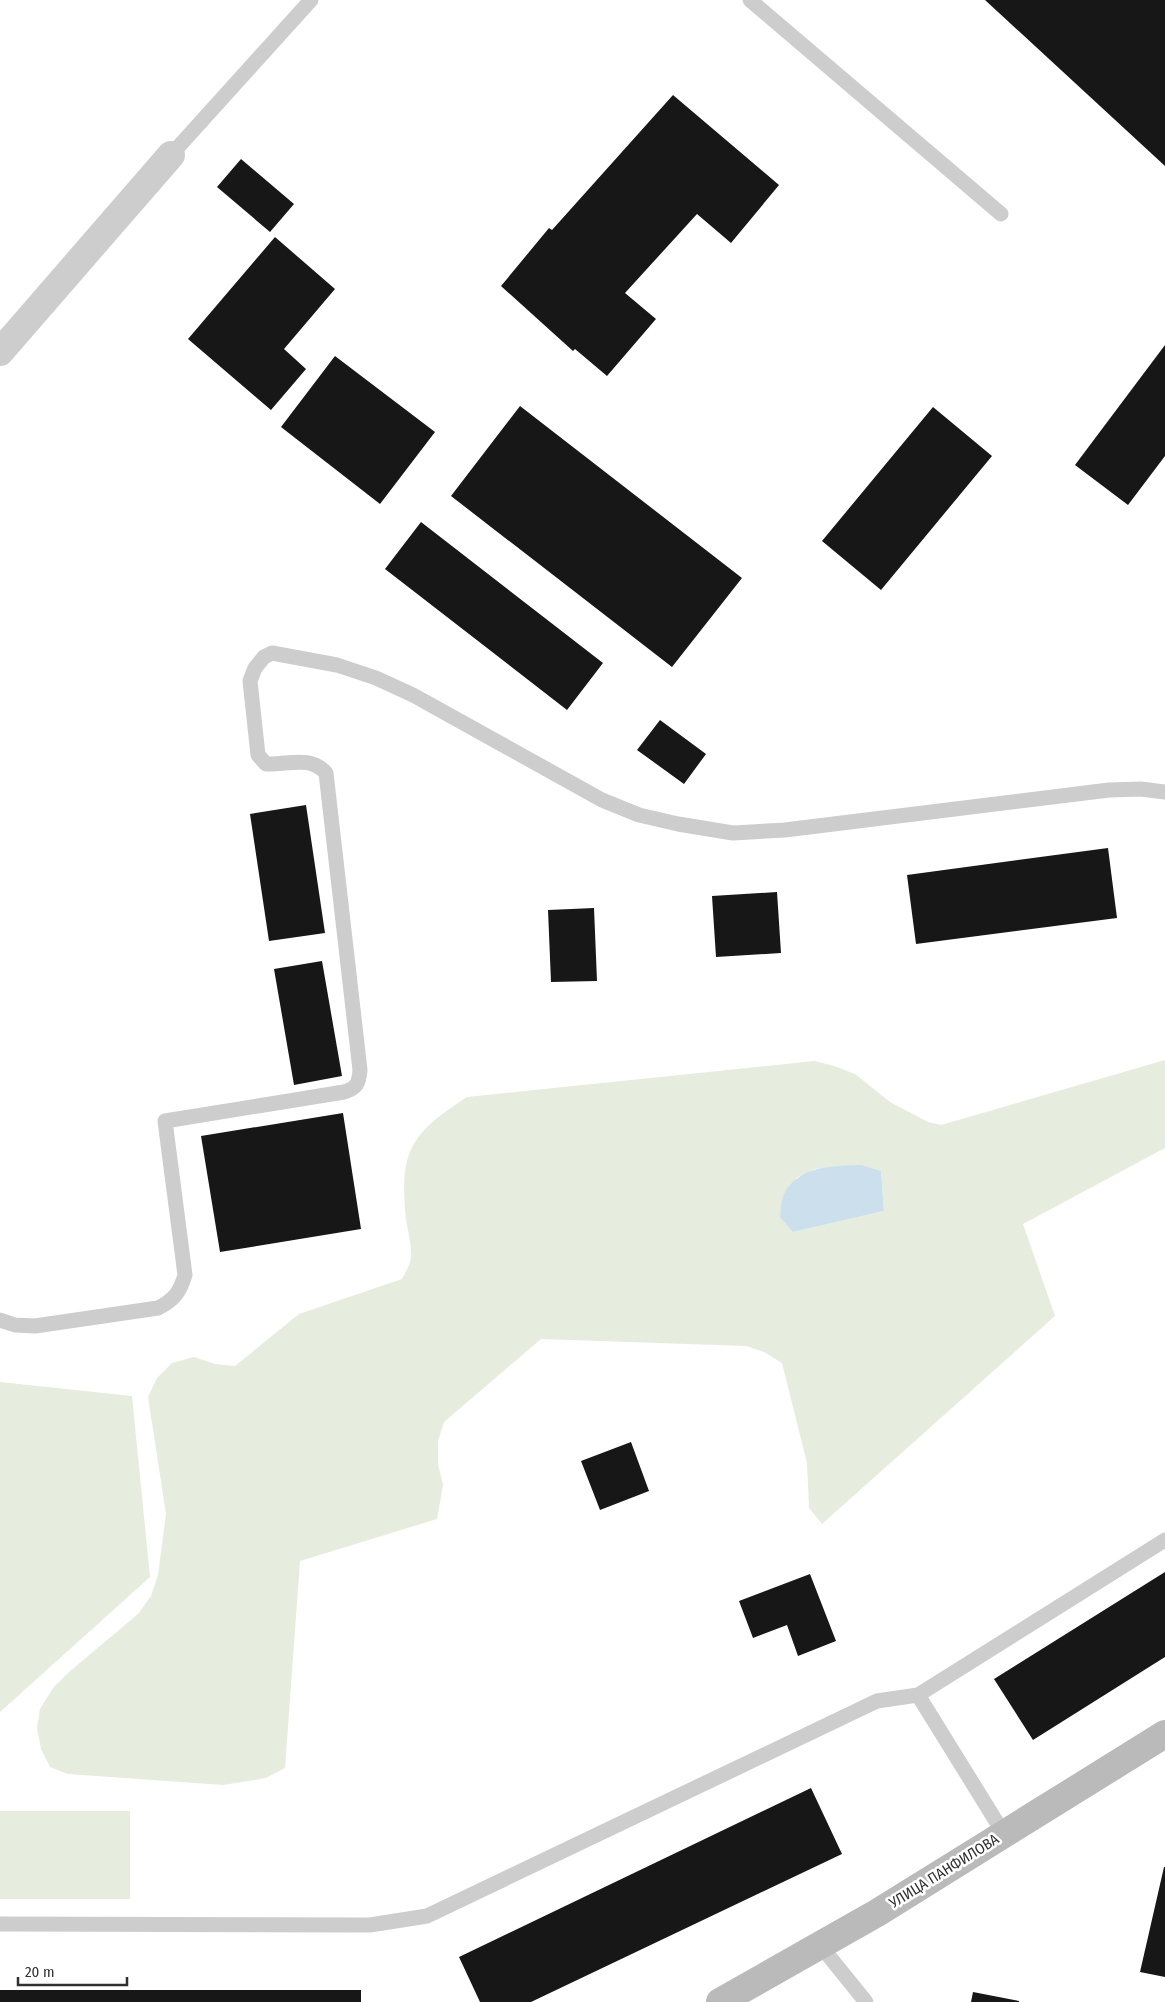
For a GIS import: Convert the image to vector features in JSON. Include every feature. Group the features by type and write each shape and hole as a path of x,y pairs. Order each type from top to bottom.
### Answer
{"street":[{"path":"0,352 171,155"},
{"name":"УЛИЦА ПАНФИЛОВА","path":"720,2002 877,1913 1165,1734"}],"lane":[{"path":"171,155 311,0"},
{"path":"750,0 1001,214"},
{"path":"0,1320 15,1325 34,1326 158,1308 172,1300 181,1289 186,1275 165,1121 344,1092 354,1089 359,1082 360,1070 326,773 318,764 304,761 283,765 266,764 258,755 250,681 255,668 264,657 272,653 337,665 376,678 413,695 602,800 639,815 678,824 733,833 785,830 1108,790 1141,789 1165,792"},
{"path":"0,1924 370,1925 427,1916 877,1701 918,1695 1165,1540"},
{"path":"918,1695 1004,1834"},
{"path":"820,1944 866,2002"}],"green space":[{"path":"1165,1060 1165,1148 1023,1224 1055,1316 822,1524 809,1508 807,1463 782,1363 764,1352 746,1346 541,1339 444,1422 438,1441 438,1464 443,1485 437,1519 300,1561 285,1768 266,1778 223,1785 68,1774 50,1767 41,1749 37,1728 40,1709 53,1688 69,1672 138,1614 151,1596 158,1575 166,1514 148,1397 157,1378 172,1363 194,1357 215,1364 235,1366 299,1314 402,1279 411,1258 404,1196 407,1161 412,1146 421,1134 432,1122 448,1110 467,1097 814,1061 855,1074 890,1102 928,1122 941,1125","holes":["838,1166 881,1171 884,1211 793,1232 796,1178 815,1169"]},
{"path":"0,1382 132,1396 150,1577 0,1712"},
{"path":"0,1811 130,1811 130,1899 0,1899"}],"water":[{"path":"861,1165 881,1171 884,1211 793,1232 780,1217 784,1194 790,1184 798,1177 808,1172 828,1167"}],"building":[{"path":"985,0 1165,0 1165,166"},
{"path":"673,95 779,185 731,243 697,214 625,293 656,319 607,376 575,349 573,351 501,286 549,228 552,230"},
{"path":"241,159 294,204 270,232 217,187"},
{"path":"275,237 335,289 284,349 306,369 271,410 188,339"},
{"path":"1165,345 1165,456 1128,505 1075,465"},
{"path":"335,356 435,432 380,504 281,427"},
{"path":"520,406 742,578 672,667 451,496"},
{"path":"933,407 992,456 881,590 822,541"},
{"path":"421,522 603,663 567,710 385,569"},
{"path":"660,720 706,754 684,784 637,750"},
{"path":"306,805 325,933 269,941 250,814"},
{"path":"1108,848 1117,918 916,944 907,875"},
{"path":"777,892 781,953 716,957 712,896"},
{"path":"594,908 597,981 551,982 548,910"},
{"path":"322,961 342,1076 294,1085 274,969"},
{"path":"343,1113 361,1229 220,1252 201,1136"},
{"path":"631,1442 649,1491 600,1510 581,1461"},
{"path":"1165,1572 1165,1657 1033,1740 994,1679"},
{"path":"810,1574 836,1641 798,1656 787,1625 753,1638 739,1601"},
{"path":"811,1788 842,1854 531,2002 480,2002 459,1957"},
{"path":"1165,1867 1165,1977 1140,1972"},
{"path":"0,1990 361,1990 361,2002 0,2002"},
{"path":"973,1992 1019,2001 1019,2002 971,2002"}]}
